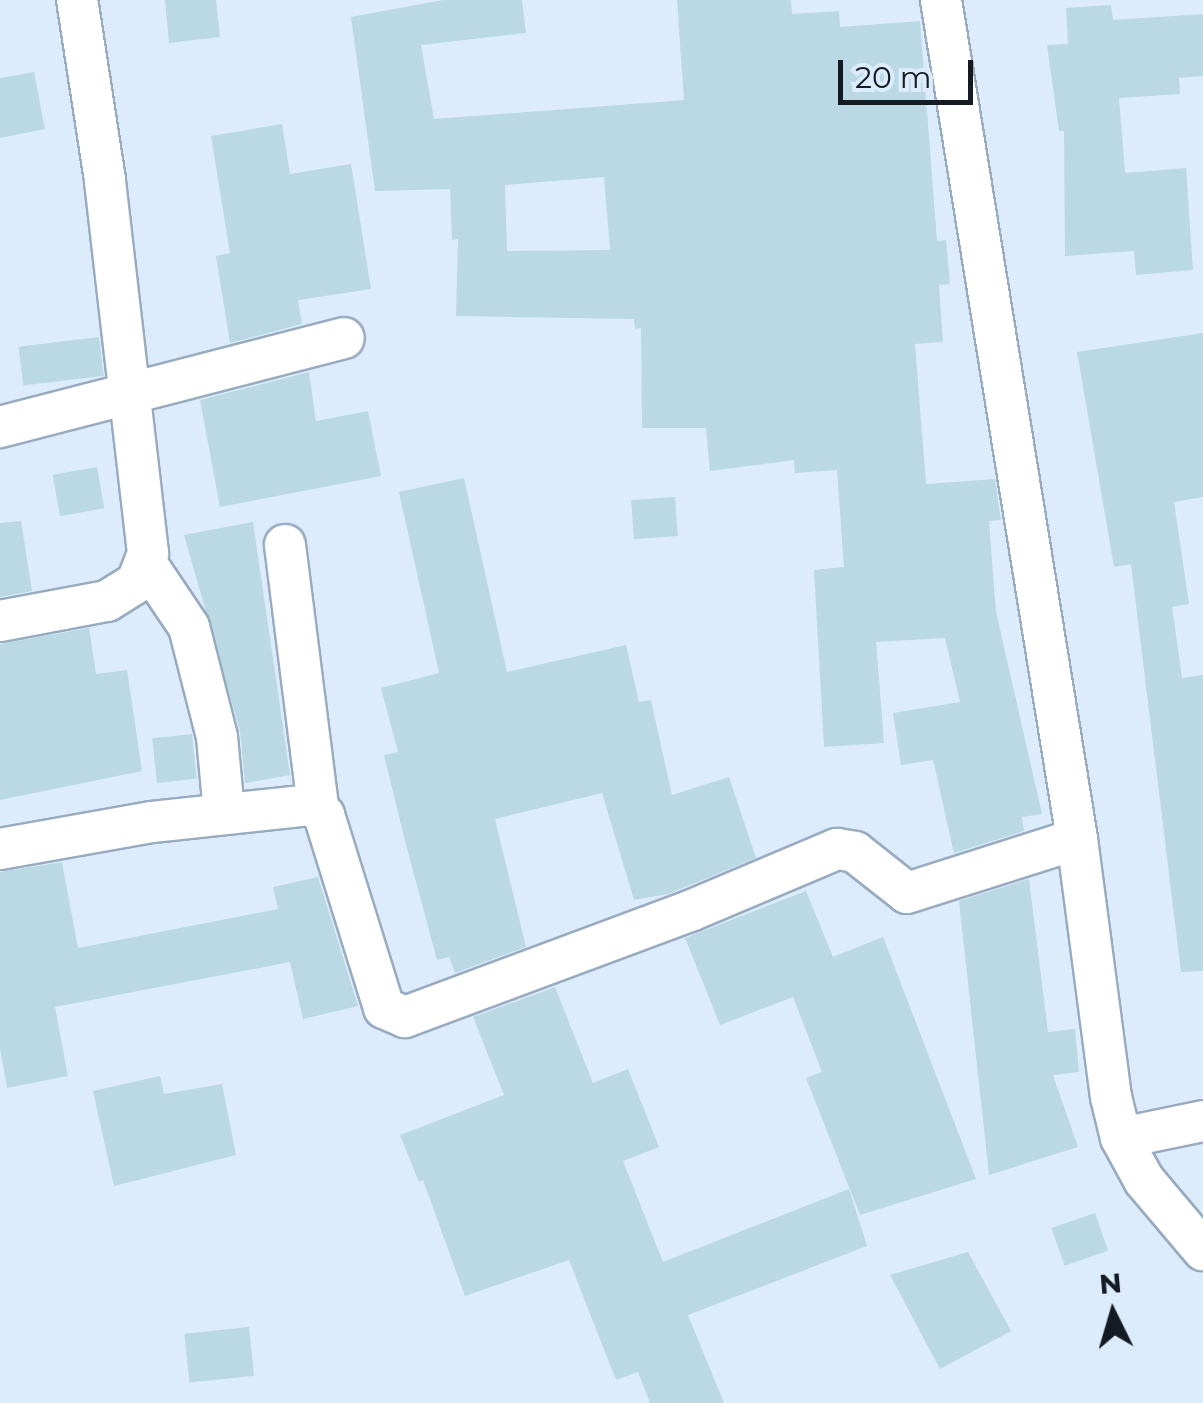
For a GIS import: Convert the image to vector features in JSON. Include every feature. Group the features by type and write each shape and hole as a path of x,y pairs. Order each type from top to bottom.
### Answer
{"street":[{"path":"77,0 131,397 146,564 189,626 217,737 224,812"},
{"path":"941,0 1077,839 1121,1138 1157,1200 1203,1250"},
{"path":"0,427 131,397 344,338"},
{"path":"285,545 318,808 384,1008 398,1016 690,911 836,849 855,852 907,893 1077,839"},
{"path":"0,621 107,602 137,582 146,564"},
{"path":"0,849 297,802 318,808"},
{"path":"1121,1138 1203,1121"}],"building":[{"path":"165,0 216,0 220,37 169,43"},
{"path":"443,0 522,0 526,33 421,45 434,119 684,100 677,0 791,0 792,14 839,11 840,27 920,21 937,241 946,240 950,284 939,285 943,342 915,344 926,484 995,479 1001,520 989,521 996,612 1042,814 1022,817 1024,831 954,853 933,760 901,765 893,713 960,702 945,638 876,642 884,743 824,747 814,570 844,567 837,470 795,473 794,460 710,471 706,428 642,428 641,328 635,329 634,319 456,316 458,239 452,240 450,189 375,191 351,17","holes":["604,177 610,250 507,251 505,185"]},
{"path":"1111,5 1113,20 1203,14 1203,76 1179,78 1180,94 1119,98 1125,173 1186,168 1193,270 1136,275 1134,251 1065,256 1064,131 1059,131 1047,45 1068,44 1066,8"},
{"path":"34,72 45,129 0,138 0,78"},
{"path":"282,124 290,174 351,164 371,289 298,300 302,324 230,343 216,256 230,253 211,136"},
{"path":"1203,333 1203,497 1174,502 1189,604 1172,607 1182,678 1203,675 1203,971 1181,972 1131,564 1114,567 1077,352"},
{"path":"99,337 104,376 23,386 19,347"},
{"path":"309,372 316,421 368,411 381,476 220,507 200,400"},
{"path":"97,467 104,508 60,516 53,475"},
{"path":"464,478 507,672 626,645 639,702 651,700 672,795 729,777 756,858 668,894 634,900 602,793 495,819 526,947 455,973 449,957 437,960 405,841 384,755 398,752 381,688 439,673 399,492"},
{"path":"675,497 678,536 634,539 631,500"},
{"path":"21,521 32,591 0,597 0,523"},
{"path":"253,522 290,775 245,783 240,731 184,535"},
{"path":"89,628 96,674 127,670 142,771 0,800 0,644"},
{"path":"192,734 197,779 157,783 152,738"},
{"path":"62,862 78,948 278,909 273,887 318,877 358,1006 303,1019 290,962 55,1007 68,1076 7,1088 0,1048 0,872"},
{"path":"1029,879 1048,1032 1075,1029 1079,1072 1053,1075 1078,1147 989,1175 959,901"},
{"path":"806,891 833,957 883,937 976,1179 860,1215 806,1078 822,1072 793,997 720,1025 685,938"},
{"path":"555,987 593,1083 628,1069 659,1147 623,1161 663,1262 849,1189 867,1246 688,1315 724,1403 650,1403 638,1372 616,1380 569,1260 465,1296 423,1180 419,1182 400,1135 504,1095 473,1017"},
{"path":"160,1076 164,1094 222,1084 236,1155 114,1186 93,1091"},
{"path":"1095,1213 1108,1251 1065,1266 1052,1228"},
{"path":"968,1252 1011,1331 940,1369 890,1275"},
{"path":"249,1327 254,1376 189,1383 184,1334"}]}
